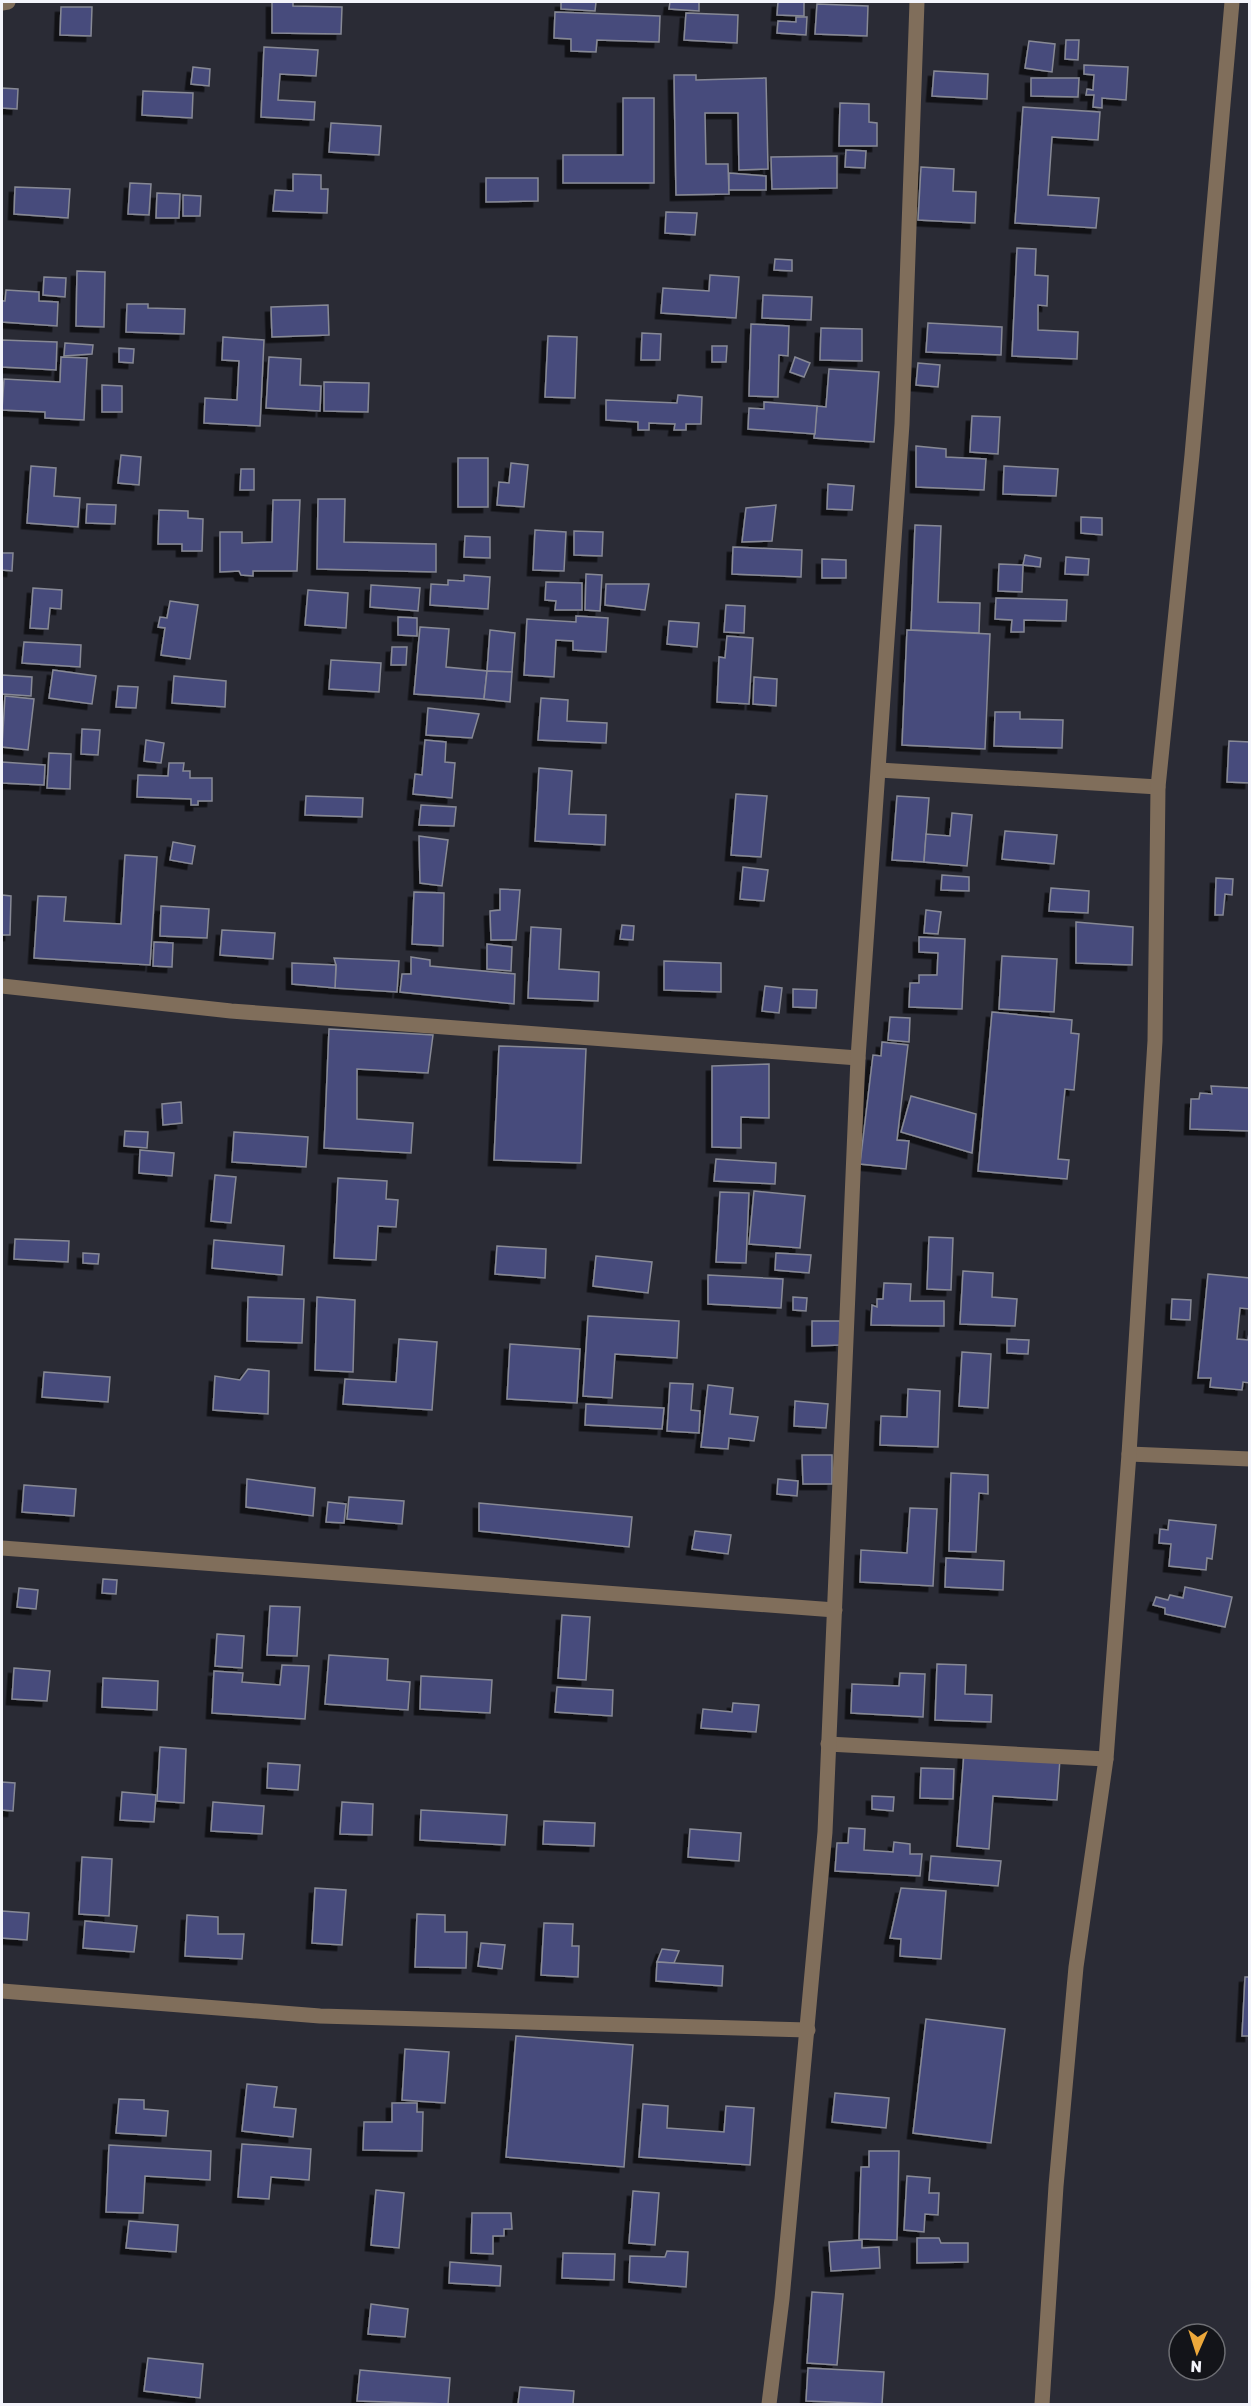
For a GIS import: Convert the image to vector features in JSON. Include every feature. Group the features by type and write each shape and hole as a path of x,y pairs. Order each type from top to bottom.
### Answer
{"street":[{"path":"2,3 8,2"},
{"path":"770,2404 808,2030 825,1833 858,1058 902,424 917,2"},
{"path":"1042,2404 1056,2186 1076,1967 1106,1759 1129,1454 1155,1041 1158,787 1192,455 1232,2"},
{"path":"879,770 1158,787"},
{"path":"2,986 231,1011 858,1058"},
{"path":"1129,1454 1250,1459"},
{"path":"2,1548 835,1610"},
{"path":"828,1744 1106,1759"},
{"path":"2,1991 320,2016 808,2030"}],"building":[{"path":"272,2 293,2 293,6 342,7 341,34 272,33"},
{"path":"561,2 596,2 595,11 561,9"},
{"path":"670,2 699,2 699,11 669,9"},
{"path":"778,2 804,2 804,16 777,15"},
{"path":"817,4 868,6 867,36 815,34"},
{"path":"61,7 92,7 91,36 60,35"},
{"path":"555,12 660,16 659,42 597,40 596,52 571,51 571,39 554,38"},
{"path":"686,13 738,15 737,43 684,40"},
{"path":"796,17 807,17 806,35 777,33 778,21 796,22"},
{"path":"1066,40 1079,40 1078,60 1065,59"},
{"path":"1029,41 1055,44 1052,72 1025,68"},
{"path":"264,47 318,50 316,76 280,74 278,100 315,102 314,120 261,117"},
{"path":"1084,65 1128,67 1126,100 1102,98 1102,108 1093,107 1094,95 1086,95 1087,89 1093,90 1094,75 1084,74"},
{"path":"193,67 210,69 209,86 191,84"},
{"path":"934,71 988,74 987,99 932,96"},
{"path":"674,75 696,75 696,80 766,78 768,169 739,170 738,113 705,113 706,164 728,164 729,194 676,195"},
{"path":"1031,78 1079,78 1078,97 1031,96"},
{"path":"2,88 18,89 17,109 2,108"},
{"path":"143,91 193,93 192,118 142,115"},
{"path":"623,98 654,98 654,183 563,183 563,155 623,155"},
{"path":"840,103 869,104 869,122 877,123 877,146 839,146"},
{"path":"1023,107 1100,112 1098,140 1052,137 1048,195 1099,198 1096,228 1015,223"},
{"path":"331,123 381,126 379,155 329,152"},
{"path":"846,150 866,151 865,168 845,167"},
{"path":"837,156 837,188 772,189 771,157"},
{"path":"921,167 954,169 953,191 976,192 975,223 918,220"},
{"path":"729,173 766,176 766,190 729,190"},
{"path":"293,174 321,175 321,189 328,189 327,213 273,211 275,190 293,191"},
{"path":"486,178 538,178 538,201 486,202"},
{"path":"130,183 151,184 149,215 128,214"},
{"path":"15,187 70,189 68,218 14,214"},
{"path":"157,193 180,194 179,218 156,218"},
{"path":"183,195 201,196 200,216 183,216"},
{"path":"666,212 697,213 695,235 665,233"},
{"path":"1017,248 1036,249 1035,275 1048,276 1047,306 1038,305 1038,330 1078,332 1077,359 1012,356"},
{"path":"775,259 792,260 792,271 774,270"},
{"path":"77,271 105,272 104,327 76,326"},
{"path":"710,275 739,277 736,318 661,313 663,288 709,291"},
{"path":"44,277 66,278 65,297 43,295"},
{"path":"6,290 39,292 39,301 58,302 57,326 2,322 2,301 5,301"},
{"path":"763,295 812,297 811,320 762,318"},
{"path":"127,304 148,304 148,308 185,309 184,334 126,332"},
{"path":"328,305 329,335 272,337 271,307"},
{"path":"928,323 1002,327 1001,355 926,352"},
{"path":"751,324 789,326 788,356 779,355 778,397 749,396"},
{"path":"821,328 862,329 862,361 820,360"},
{"path":"642,333 661,334 660,360 641,360"},
{"path":"548,336 577,337 575,398 545,397"},
{"path":"223,337 264,340 260,426 204,423 205,398 237,400 239,361 222,360"},
{"path":"2,340 57,342 56,370 2,367"},
{"path":"65,343 93,345 92,354 64,356"},
{"path":"712,346 727,346 726,362 712,362"},
{"path":"119,348 134,349 133,363 119,362"},
{"path":"61,357 87,358 84,420 45,418 45,412 2,410 4,379 60,382"},
{"path":"269,357 301,359 300,385 321,386 320,411 266,408"},
{"path":"795,357 810,363 804,377 790,372"},
{"path":"918,363 940,365 938,387 916,385"},
{"path":"829,369 879,372 874,442 814,438 817,406 826,407"},
{"path":"324,382 369,383 368,412 324,411"},
{"path":"102,385 122,386 122,412 102,412"},
{"path":"678,395 702,397 701,424 686,424 686,430 674,430 675,424 649,423 649,430 638,430 638,422 606,420 606,400 677,403"},
{"path":"764,402 817,406 815,434 748,429 749,408 764,409"},
{"path":"972,416 1000,417 998,454 970,452"},
{"path":"916,446 946,449 946,457 986,459 984,490 916,487"},
{"path":"121,455 141,457 139,485 118,483"},
{"path":"458,458 488,458 488,507 458,507"},
{"path":"511,463 528,465 524,507 497,505 499,482 509,483"},
{"path":"31,466 56,468 54,496 80,498 78,527 27,523"},
{"path":"1004,466 1058,469 1056,496 1003,494"},
{"path":"241,469 254,469 254,490 240,490"},
{"path":"828,484 854,486 852,510 827,509"},
{"path":"318,499 345,499 344,542 436,544 436,572 317,569"},
{"path":"273,500 300,500 297,571 253,571 253,576 241,575 239,571 220,572 220,532 242,532 242,543 272,542"},
{"path":"87,504 116,505 115,524 86,523"},
{"path":"776,505 772,541 742,542 746,508"},
{"path":"159,510 188,511 188,518 203,519 202,551 182,551 182,544 158,544"},
{"path":"1081,517 1102,518 1102,535 1081,533"},
{"path":"915,525 941,526 938,602 980,603 979,633 911,630"},
{"path":"535,530 566,532 564,571 533,570"},
{"path":"574,531 603,532 602,556 574,555"},
{"path":"465,536 490,537 490,558 464,557"},
{"path":"733,547 802,550 801,577 732,574"},
{"path":"2,553 13,553 12,571 2,570"},
{"path":"1025,555 1041,558 1040,567 1023,565"},
{"path":"1066,557 1089,559 1088,575 1065,574"},
{"path":"822,559 846,560 846,578 822,578"},
{"path":"999,564 1023,565 1022,592 998,591"},
{"path":"586,574 602,575 600,611 585,610"},
{"path":"464,575 490,577 488,609 430,605 431,584 448,585 448,580 464,581"},
{"path":"546,582 582,583 582,610 555,610 556,601 545,600"},
{"path":"606,584 649,584 645,610 605,605"},
{"path":"371,585 420,588 418,611 370,607"},
{"path":"33,588 62,590 61,609 50,608 48,629 30,628"},
{"path":"308,590 348,593 346,628 305,625"},
{"path":"996,598 1067,600 1066,621 1024,620 1024,632 1011,632 1012,620 995,619"},
{"path":"170,601 198,605 190,659 161,655 165,628 158,627 160,617 167,618"},
{"path":"726,605 745,606 744,633 724,632"},
{"path":"576,616 608,618 606,652 573,650 573,641 556,640 554,677 524,675 527,619 576,622"},
{"path":"398,617 417,618 417,636 398,635"},
{"path":"669,621 699,623 697,647 667,644"},
{"path":"420,627 449,629 446,667 487,671 484,699 414,694"},
{"path":"490,630 515,633 512,672 487,671"},
{"path":"907,630 990,634 985,749 902,745"},
{"path":"727,636 753,638 749,704 717,702 719,657 725,658"},
{"path":"24,642 81,645 80,667 22,663"},
{"path":"392,647 407,647 406,665 391,665"},
{"path":"331,660 381,663 379,692 329,689"},
{"path":"53,670 96,676 92,704 49,698"},
{"path":"487,671 512,672 510,702 484,699"},
{"path":"2,675 32,677 31,696 2,694"},
{"path":"174,676 226,681 225,707 172,703"},
{"path":"754,677 777,679 776,706 753,704"},
{"path":"118,686 138,687 136,708 116,707"},
{"path":"5,696 34,699 28,750 2,747"},
{"path":"541,698 568,700 567,721 607,723 606,743 538,740"},
{"path":"428,708 479,714 472,738 426,735"},
{"path":"995,712 1020,712 1020,719 1063,720 1062,748 994,746"},
{"path":"82,729 100,730 98,755 81,754"},
{"path":"146,740 164,743 161,763 144,761"},
{"path":"425,740 446,742 445,762 455,763 452,798 413,794 415,774 422,775"},
{"path":"1229,741 1250,742 1250,783 1227,782"},
{"path":"49,753 71,754 70,789 47,788"},
{"path":"2,762 45,765 44,785 2,783"},
{"path":"169,763 184,763 183,771 190,771 190,778 212,778 212,801 198,801 198,805 191,805 191,799 137,797 138,775 168,776"},
{"path":"539,768 572,771 569,814 606,815 605,845 535,841"},
{"path":"736,794 767,796 761,857 731,855"},
{"path":"306,796 363,798 362,817 305,815"},
{"path":"897,796 929,798 924,862 892,860"},
{"path":"421,805 456,807 454,826 419,825"},
{"path":"952,813 972,815 967,866 924,862 926,834 950,836"},
{"path":"1005,831 1057,835 1054,864 1002,859"},
{"path":"419,836 448,840 442,886 420,883"},
{"path":"173,842 195,846 192,864 170,860"},
{"path":"125,855 157,857 150,965 34,958 38,896 66,897 64,921 121,924"},
{"path":"743,867 768,870 764,901 740,899"},
{"path":"942,875 969,877 969,891 941,890"},
{"path":"1216,878 1233,879 1232,895 1225,894 1223,915 1215,915"},
{"path":"1051,888 1089,891 1088,913 1049,911"},
{"path":"500,889 520,890 516,940 491,940 490,911 500,910"},
{"path":"414,892 444,893 443,946 412,944"},
{"path":"2,895 11,896 10,935 2,935"},
{"path":"161,906 209,909 207,938 160,936"},
{"path":"926,910 941,912 938,934 924,933"},
{"path":"1076,922 1133,927 1132,965 1076,963"},
{"path":"622,925 634,926 633,940 620,939"},
{"path":"531,927 561,929 559,969 599,972 598,1001 528,998"},
{"path":"222,930 275,933 273,959 220,955"},
{"path":"919,937 965,939 962,1009 909,1007 910,983 919,983 919,975 937,975 938,953 919,952"},
{"path":"154,942 173,943 172,967 153,966"},
{"path":"487,944 512,947 511,971 487,969"},
{"path":"1002,956 1057,959 1054,1012 999,1009"},
{"path":"411,957 430,960 430,966 515,974 514,1004 400,992 402,974 411,974"},
{"path":"334,958 399,961 397,992 335,988"},
{"path":"664,961 721,963 721,992 664,990"},
{"path":"292,963 336,965 335,988 292,984"},
{"path":"765,986 782,988 779,1013 762,1011"},
{"path":"793,989 817,990 816,1008 793,1007"},
{"path":"992,1012 1072,1020 1071,1033 1079,1034 1074,1090 1065,1089 1058,1159 1069,1160 1067,1179 978,1171"},
{"path":"890,1017 910,1018 909,1042 888,1040"},
{"path":"329,1029 433,1035 428,1073 357,1069 357,1119 413,1123 411,1153 324,1148"},
{"path":"882,1042 908,1045 897,1140 909,1141 906,1169 860,1164 873,1055 881,1056"},
{"path":"499,1046 586,1049 581,1163 494,1160"},
{"path":"769,1064 769,1118 741,1117 741,1148 712,1147 712,1066"},
{"path":"1211,1086 1250,1088 1250,1131 1190,1129 1191,1099 1199,1099 1200,1093 1212,1094"},
{"path":"911,1096 976,1114 972,1153 901,1132"},
{"path":"181,1102 182,1123 163,1125 162,1104"},
{"path":"125,1131 148,1132 147,1148 124,1146"},
{"path":"234,1132 308,1137 306,1167 232,1162"},
{"path":"140,1150 174,1153 172,1176 139,1173"},
{"path":"716,1159 776,1163 775,1184 714,1181"},
{"path":"215,1175 236,1177 231,1223 211,1221"},
{"path":"338,1178 387,1181 386,1199 398,1200 396,1227 378,1226 376,1260 334,1258"},
{"path":"754,1191 805,1196 800,1248 749,1244"},
{"path":"720,1192 749,1193 746,1263 716,1262"},
{"path":"929,1237 953,1238 951,1290 927,1289"},
{"path":"15,1239 69,1241 68,1262 14,1259"},
{"path":"214,1240 284,1246 282,1275 212,1268"},
{"path":"497,1246 546,1249 545,1278 495,1274"},
{"path":"83,1253 99,1254 98,1264 83,1263"},
{"path":"776,1253 811,1255 809,1273 775,1270"},
{"path":"596,1256 652,1262 648,1293 593,1286"},
{"path":"963,1271 993,1273 992,1297 1017,1299 1015,1326 960,1324"},
{"path":"1208,1274 1250,1278 1250,1309 1240,1308 1237,1339 1248,1340 1250,1325 1250,1383 1243,1382 1242,1390 1210,1387 1211,1378 1198,1378"},
{"path":"708,1275 783,1279 781,1308 708,1304"},
{"path":"884,1283 911,1284 910,1301 944,1301 944,1326 871,1325 872,1305 877,1307 877,1299 883,1299"},
{"path":"248,1297 304,1299 302,1343 247,1341"},
{"path":"317,1297 355,1300 353,1372 315,1370"},
{"path":"793,1297 807,1298 806,1311 793,1310"},
{"path":"1172,1299 1191,1300 1190,1320 1171,1319"},
{"path":"588,1316 679,1321 677,1358 615,1354 612,1398 583,1396"},
{"path":"812,1321 840,1321 841,1345 812,1346"},
{"path":"399,1339 437,1342 432,1410 343,1404 345,1379 396,1382"},
{"path":"1007,1339 1029,1340 1028,1354 1007,1353"},
{"path":"510,1344 580,1349 577,1403 507,1399"},
{"path":"962,1352 991,1354 988,1408 959,1406"},
{"path":"248,1369 269,1371 268,1414 213,1410 215,1376 240,1380"},
{"path":"44,1372 110,1377 108,1402 42,1397"},
{"path":"670,1383 693,1384 691,1410 700,1411 699,1433 667,1431"},
{"path":"708,1385 733,1388 730,1414 758,1417 754,1441 729,1438 728,1449 701,1447"},
{"path":"908,1389 940,1391 938,1447 880,1445 881,1416 907,1417"},
{"path":"795,1401 828,1404 826,1428 794,1426"},
{"path":"586,1404 664,1408 662,1429 585,1425"},
{"path":"802,1455 832,1455 832,1484 803,1484"},
{"path":"951,1473 988,1475 988,1494 979,1493 976,1552 949,1551"},
{"path":"247,1479 315,1488 313,1516 246,1507"},
{"path":"778,1479 798,1481 797,1496 777,1494"},
{"path":"24,1485 76,1489 74,1516 22,1512"},
{"path":"349,1497 404,1501 402,1524 347,1519"},
{"path":"328,1502 346,1504 344,1523 326,1522"},
{"path":"479,1503 632,1517 629,1547 479,1531"},
{"path":"910,1508 937,1509 933,1586 860,1582 861,1550 907,1553"},
{"path":"1169,1520 1216,1525 1212,1559 1207,1558 1206,1570 1169,1566 1171,1544 1159,1543 1160,1529 1168,1530"},
{"path":"695,1531 731,1535 728,1554 692,1549"},
{"path":"946,1558 1004,1561 1003,1590 945,1587"},
{"path":"103,1579 117,1580 116,1594 102,1593"},
{"path":"1185,1587 1232,1597 1225,1627 1165,1614 1165,1608 1153,1605 1156,1597 1168,1600 1170,1595 1183,1598"},
{"path":"19,1588 38,1590 36,1609 17,1607"},
{"path":"270,1606 300,1607 297,1656 267,1655"},
{"path":"562,1615 590,1617 586,1680 558,1678"},
{"path":"217,1634 244,1636 242,1668 215,1666"},
{"path":"329,1655 388,1659 387,1680 410,1682 408,1710 325,1704"},
{"path":"937,1664 966,1665 965,1694 992,1695 991,1722 935,1720"},
{"path":"282,1665 309,1666 305,1719 212,1713 214,1671 243,1673 242,1682 280,1685"},
{"path":"14,1668 50,1671 47,1701 12,1699"},
{"path":"900,1673 925,1674 923,1717 851,1713 852,1684 899,1686"},
{"path":"421,1676 492,1680 490,1713 420,1709"},
{"path":"103,1678 158,1681 157,1710 102,1707"},
{"path":"557,1687 613,1690 612,1716 555,1712"},
{"path":"733,1703 759,1705 756,1732 701,1728 703,1709 732,1712"},
{"path":"160,1747 186,1749 184,1803 157,1801"},
{"path":"964,1752 1060,1759 1057,1800 993,1796 989,1849 957,1846"},
{"path":"268,1763 300,1765 298,1790 267,1788"},
{"path":"921,1768 954,1769 953,1799 920,1798"},
{"path":"2,1782 15,1783 13,1811 2,1810"},
{"path":"122,1792 156,1795 154,1822 120,1820"},
{"path":"872,1796 894,1797 893,1811 872,1809"},
{"path":"213,1802 264,1806 262,1834 211,1831"},
{"path":"342,1802 373,1804 372,1835 340,1834"},
{"path":"421,1810 507,1815 505,1845 420,1840"},
{"path":"544,1821 595,1823 594,1846 543,1844"},
{"path":"849,1828 865,1829 864,1850 893,1852 894,1842 910,1844 910,1854 922,1854 920,1876 835,1871 837,1843 848,1843"},
{"path":"690,1829 741,1833 739,1861 688,1857"},
{"path":"931,1856 1001,1861 998,1886 929,1880"},
{"path":"82,1857 112,1859 109,1916 79,1914"},
{"path":"315,1888 346,1890 342,1945 312,1943"},
{"path":"901,1888 946,1891 941,1959 900,1956 901,1939 890,1938"},
{"path":"2,1911 29,1913 27,1940 2,1938"},
{"path":"417,1914 445,1915 445,1932 467,1932 466,1968 415,1967"},
{"path":"187,1915 218,1917 218,1934 244,1934 242,1959 185,1956"},
{"path":"85,1921 137,1926 134,1952 83,1948"},
{"path":"544,1923 573,1924 572,1946 579,1946 578,1977 541,1975"},
{"path":"481,1943 505,1945 502,1969 478,1966"},
{"path":"662,1949 679,1951 674,1963 657,1962"},
{"path":"657,1962 723,1966 722,1986 656,1981"},
{"path":"1245,1977 1250,1977 1250,2036 1242,2036"},
{"path":"926,2019 1005,2029 991,2143 913,2133"},
{"path":"516,2036 633,2045 624,2167 506,2157"},
{"path":"405,2049 449,2052 445,2103 402,2100"},
{"path":"247,2084 277,2087 274,2107 296,2109 293,2137 242,2131"},
{"path":"835,2093 889,2098 886,2128 832,2122"},
{"path":"119,2099 144,2100 144,2109 168,2111 166,2136 116,2133"},
{"path":"392,2103 417,2103 417,2112 423,2112 422,2151 363,2150 364,2122 392,2122"},
{"path":"643,2104 668,2106 667,2128 724,2132 726,2106 754,2108 750,2165 639,2157"},
{"path":"242,2144 311,2149 309,2180 271,2177 269,2199 238,2197"},
{"path":"109,2145 211,2151 210,2180 145,2176 143,2213 106,2212"},
{"path":"869,2151 899,2151 897,2240 859,2239 861,2167 869,2167"},
{"path":"907,2176 930,2178 929,2193 939,2193 938,2215 925,2214 924,2232 904,2230"},
{"path":"376,2190 404,2193 399,2248 371,2245"},
{"path":"633,2191 659,2193 655,2245 629,2243"},
{"path":"472,2213 511,2213 512,2229 504,2229 504,2236 493,2236 493,2254 471,2253"},
{"path":"129,2221 178,2225 176,2252 126,2248"},
{"path":"917,2238 939,2238 941,2243 968,2243 968,2262 917,2263"},
{"path":"862,2240 862,2248 879,2247 880,2268 831,2271 829,2242"},
{"path":"667,2251 688,2252 686,2287 629,2282 630,2256 665,2257"},
{"path":"563,2253 615,2254 614,2280 562,2278"},
{"path":"450,2262 501,2266 500,2286 449,2283"},
{"path":"812,2292 843,2294 837,2365 807,2363"},
{"path":"371,2304 408,2309 405,2337 368,2334"},
{"path":"148,2358 203,2364 200,2398 144,2391"},
{"path":"808,2368 884,2372 882,2404 806,2401"},
{"path":"360,2370 450,2378 448,2404 357,2401"},
{"path":"520,2387 574,2391 573,2404 518,2404"}]}
